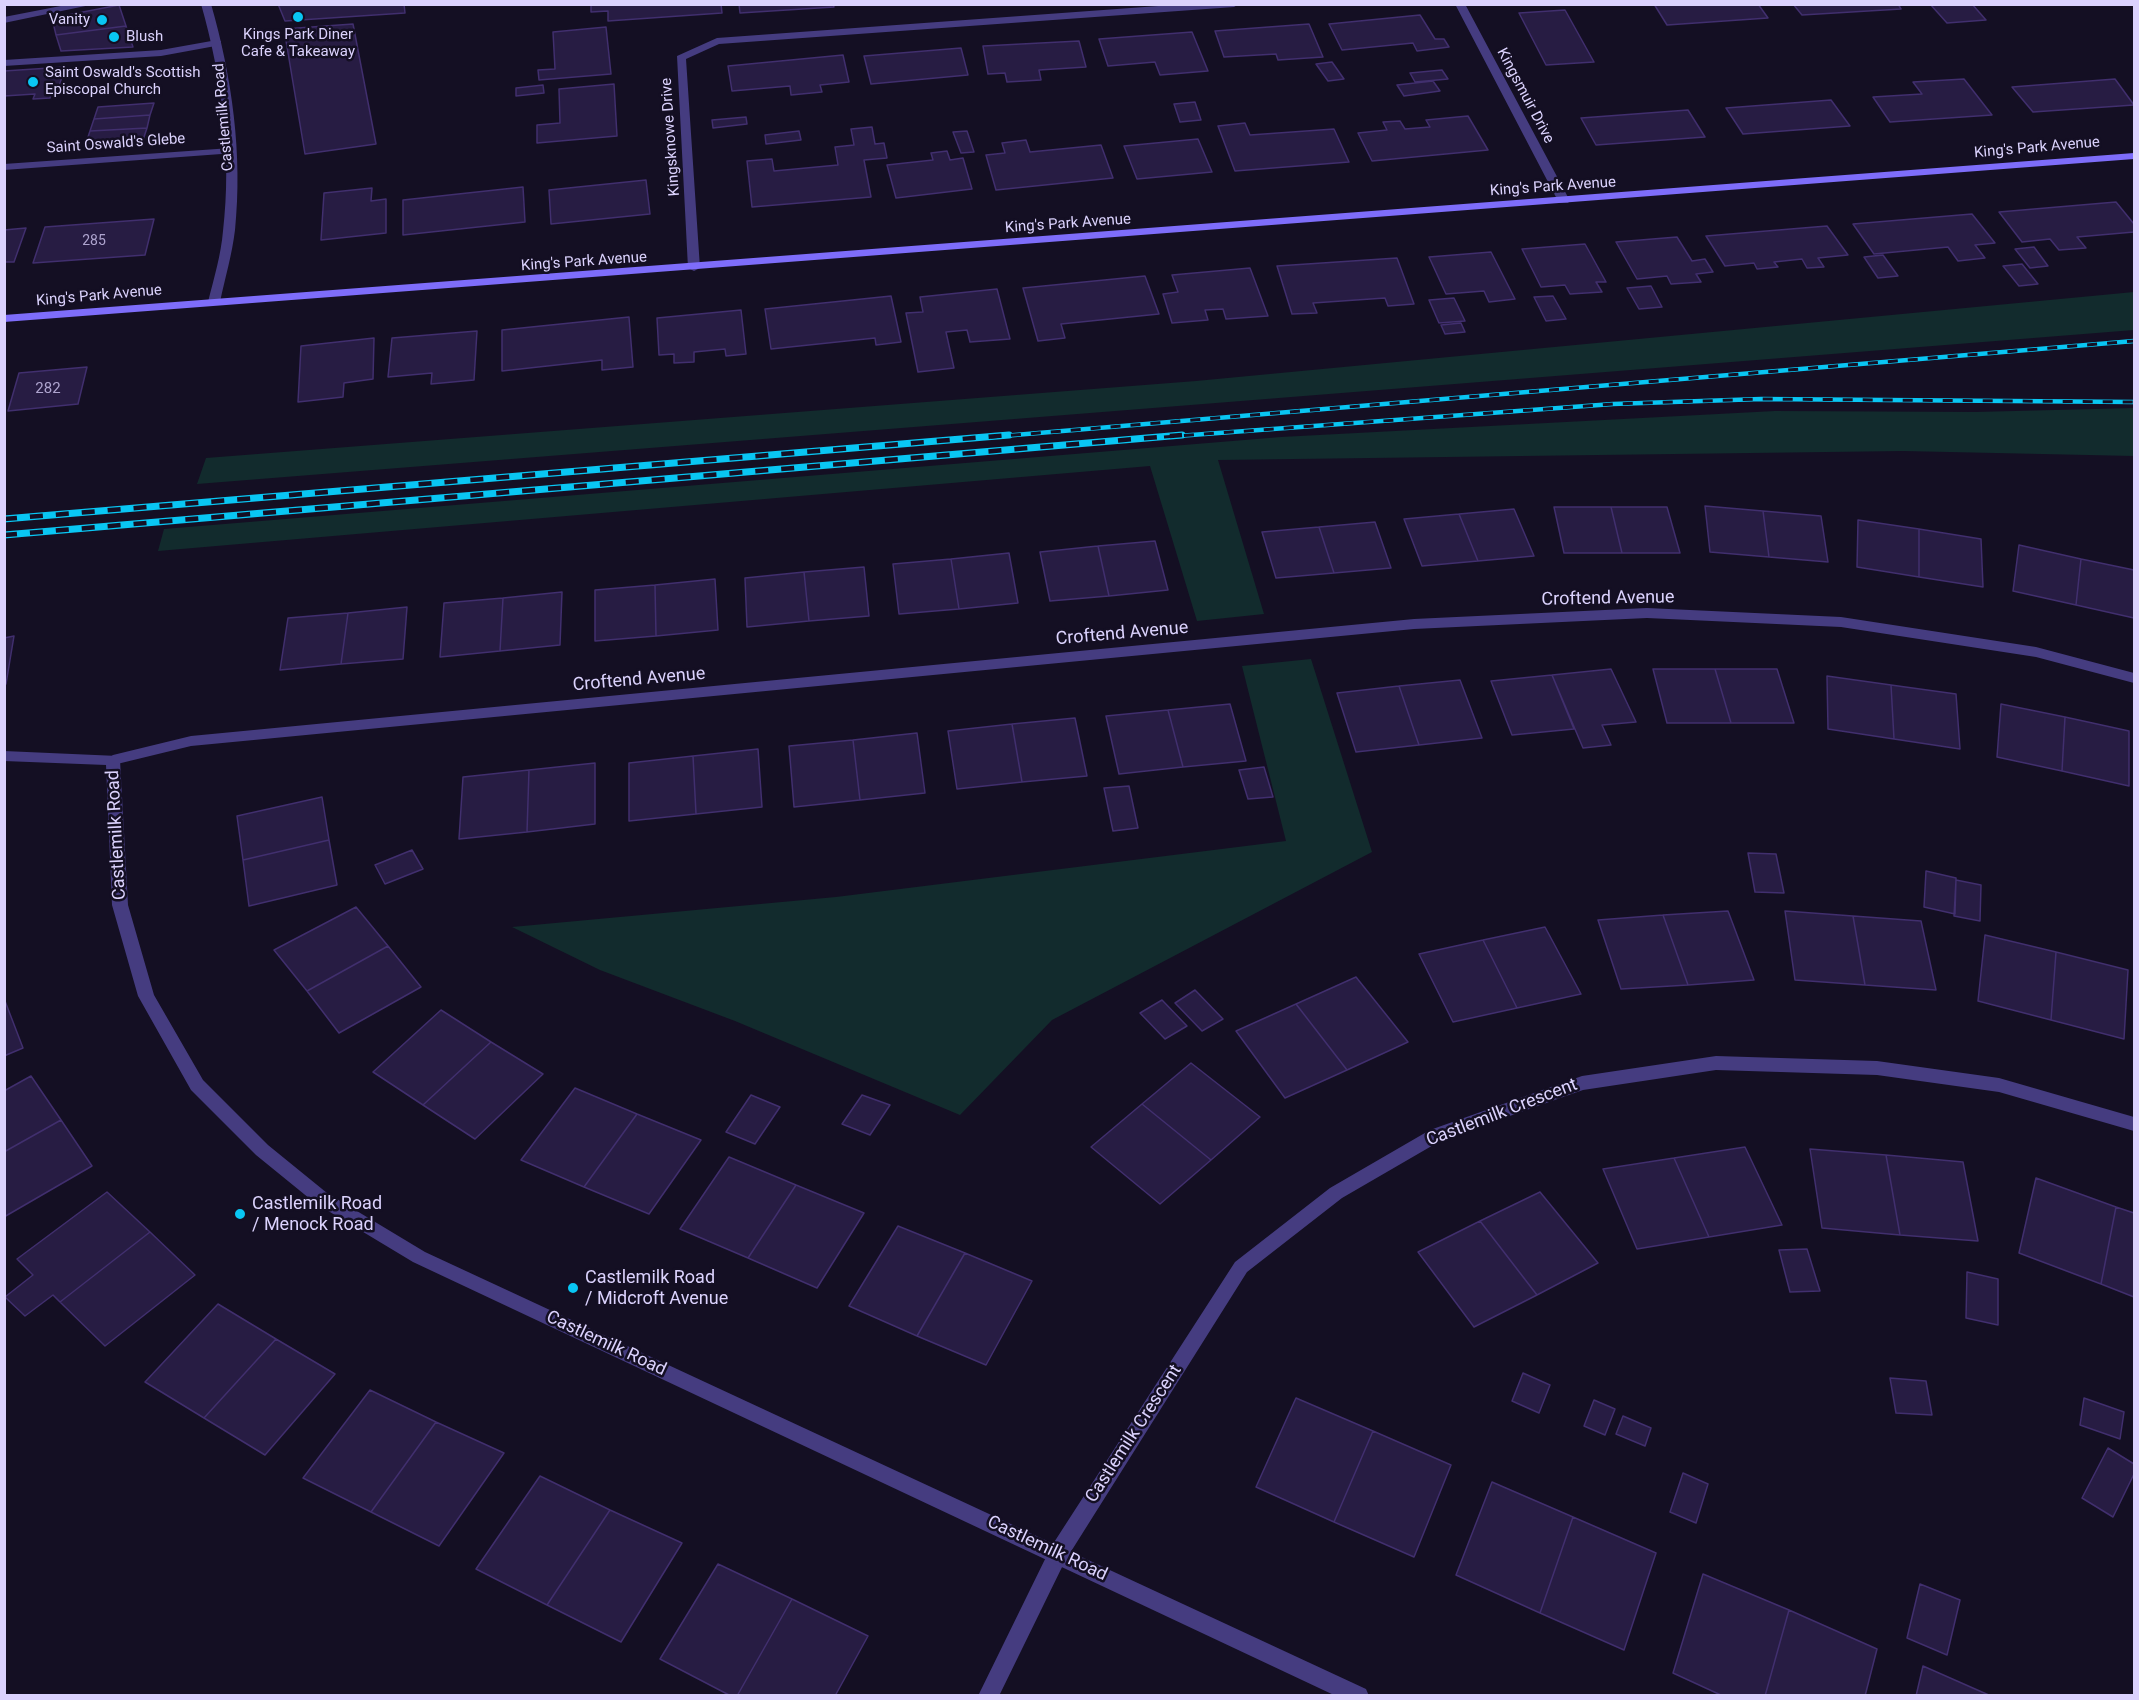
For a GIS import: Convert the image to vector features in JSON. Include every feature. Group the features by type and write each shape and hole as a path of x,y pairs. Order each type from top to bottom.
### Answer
{"main road":[{"name":"King's Park Avenue","path":"4,319 2134,156"}],"street":[{"path":"4,20 90,4"},
{"name":"Castlemilk Road","path":"206,4 217,43 231,151 230,230 214,302"},
{"name":"Kingsknowe Drive","path":"694,268 681,58 717,41 1234,4"},
{"name":"Kingsmuir Drive","path":"1460,4 1564,201"},
{"path":"4,63 161,53 217,43"},
{"name":"Saint Oswald's Glebe","path":"4,167 231,151"},
{"name":"Croftend Avenue","path":"4,756 113,760 190,741 1414,624 1647,613 1841,622 2036,652 2134,678"},
{"name":"Castlemilk Road","path":"113,760 120,905 146,996 197,1086 262,1150 321,1198 419,1257 1359,1695"},
{"name":"Castlemilk Crescent","path":"988,1695 1058,1554 1242,1267 1336,1193 1436,1135 1582,1083 1716,1063 1877,1068 1999,1085 2134,1124"}],"green space":[{"path":"2134,292 2134,330 197,484 206,458 1196,381"},
{"path":"2134,408 2134,456 1903,451 1218,460 1264,614 1197,621 1150,466 158,551 164,529 1281,437 1775,411 1975,412"},
{"path":"1311,659 1372,852 1052,1020 960,1115 735,1021 600,970 512,927 836,897 1286,841 1242,666"}],"building":[{"path":"278,4 404,4 405,13 285,21"},
{"path":"591,4 721,4 722,13 608,21 608,11 591,12"},
{"path":"739,4 833,4 834,7 740,13"},
{"path":"1654,4 1758,4 1768,18 1667,25"},
{"path":"1793,4 1898,4 1901,9 1802,15"},
{"path":"1930,4 1972,4 1986,20 1947,23"},
{"path":"119,5 126,26 56,35 52,18"},
{"path":"1565,10 1594,62 1546,65 1519,13"},
{"path":"1420,15 1435,39 1444,39 1449,47 1417,51 1413,43 1342,50 1329,24"},
{"path":"353,24 376,144 305,154 284,29"},
{"path":"1309,24 1323,57 1278,60 1276,54 1224,57 1215,31"},
{"path":"126,26 133,47 61,51 56,35"},
{"path":"606,27 611,74 539,80 538,70 555,69 553,32"},
{"path":"1192,32 1208,71 1160,75 1155,62 1108,66 1099,39"},
{"path":"1079,41 1086,67 1039,70 1041,80 1007,82 1005,73 988,74 983,46"},
{"path":"961,48 968,75 871,84 864,56"},
{"path":"843,55 849,82 820,85 822,92 791,95 790,86 732,91 728,66"},
{"path":"1332,62 1344,79 1328,81 1316,64"},
{"name":"Saint Oswald's Scottish Episcopal Church","path":"65,67 57,93 51,93 50,98 33,99 35,94 4,96 4,71"},
{"path":"1442,70 1448,79 1415,82 1410,73"},
{"path":"1964,79 1992,115 1890,122 1873,97 1922,94 1913,82"},
{"path":"2115,79 2134,105 2033,112 2012,87"},
{"path":"1433,81 1440,91 1404,96 1397,85"},
{"path":"614,84 617,136 537,143 537,125 560,123 559,89"},
{"path":"543,85 544,93 516,96 516,88"},
{"path":"1831,100 1850,126 1743,134 1726,108"},
{"path":"1195,102 1201,120 1180,122 1174,104"},
{"path":"154,103 150,115 94,119 98,107"},
{"path":"1688,110 1705,137 1596,145 1581,118"},
{"path":"150,115 147,128 90,131 94,119"},
{"path":"1468,116 1488,150 1372,161 1358,133 1387,130 1383,122 1400,121 1405,129 1430,127 1426,120"},
{"path":"746,117 747,124 713,128 712,120"},
{"path":"1245,123 1250,135 1334,129 1349,162 1235,171 1218,126"},
{"path":"872,127 875,144 884,143 887,158 864,160 871,197 752,207 747,161 772,159 774,171 838,165 835,147 854,145 851,129"},
{"path":"147,128 143,140 86,143 90,131"},
{"path":"799,131 801,140 766,144 765,135"},
{"path":"967,131 974,152 961,153 953,132"},
{"path":"1198,139 1212,172 1137,179 1124,146"},
{"path":"1026,140 1030,152 1101,145 1113,178 996,190 986,155 1005,153 1002,143"},
{"path":"947,151 950,160 963,158 972,189 896,198 887,165 933,160 931,153"},
{"path":"646,180 650,214 551,224 549,190"},
{"path":"523,187 525,222 403,235 403,200"},
{"path":"372,188 371,201 386,199 386,233 321,240 324,193"},
{"path":"2116,202 2134,224 2134,232 2077,237 2086,248 2059,250 2050,239 2022,242 1999,212"},
{"path":"1972,214 1995,243 1975,245 1985,258 1958,261 1948,247 1874,254 1853,224"},
{"path":"154,219 145,255 33,263 45,227"},
{"path":"1827,226 1848,255 1818,258 1824,267 1807,268 1802,259 1774,262 1778,267 1757,269 1754,263 1725,266 1706,236"},
{"path":"26,228 14,262 4,262 4,230"},
{"path":"1677,237 1692,261 1705,259 1713,272 1696,274 1701,282 1671,284 1667,276 1637,279 1616,242"},
{"path":"1585,244 1606,282 1596,282 1602,292 1570,294 1565,285 1541,287 1522,249"},
{"path":"2034,247 2048,266 2030,268 2015,249"},
{"path":"1491,252 1515,299 1489,302 1484,291 1446,294 1429,257"},
{"path":"1883,255 1898,276 1878,278 1864,257"},
{"path":"1397,258 1414,304 1388,306 1385,298 1313,303 1317,313 1292,314 1277,266"},
{"path":"2022,264 2038,284 2019,286 2003,266"},
{"path":"1250,268 1268,316 1226,319 1223,309 1205,310 1208,320 1172,323 1163,294 1178,292 1172,275"},
{"path":"1145,276 1159,314 1061,324 1065,338 1038,341 1023,288"},
{"path":"1651,286 1662,307 1639,309 1627,288"},
{"path":"997,289 1010,339 970,342 967,330 946,332 954,368 918,372 906,313 923,312 920,297"},
{"path":"891,296 901,342 876,345 875,338 771,349 765,309"},
{"path":"1553,296 1566,319 1546,321 1534,297"},
{"path":"1454,298 1465,321 1439,323 1429,300"},
{"path":"741,310 746,354 726,356 725,349 694,352 694,362 674,363 674,354 659,355 657,318"},
{"path":"629,317 633,367 602,370 602,360 502,371 502,330"},
{"path":"1461,323 1465,332 1445,334 1441,325"},
{"path":"477,331 474,380 431,384 432,373 388,377 392,338"},
{"path":"374,338 373,379 344,383 343,397 298,402 301,346"},
{"path":"87,367 78,404 8,411 19,373"},
{"path":"1705,506 1763,511 1769,557 1710,552"},
{"path":"1554,507 1611,507 1622,553 1564,553"},
{"path":"1611,507 1667,507 1680,553 1622,553"},
{"path":"1514,509 1534,556 1478,561 1459,514"},
{"path":"1763,511 1821,516 1828,562 1769,557"},
{"path":"1459,514 1478,561 1422,566 1404,519"},
{"path":"1858,520 1919,529 1919,577 1857,567"},
{"path":"1375,522 1391,568 1334,573 1319,527"},
{"path":"1319,527 1334,573 1276,578 1262,532"},
{"path":"1919,529 1981,539 1983,587 1919,577"},
{"path":"1155,541 1168,590 1109,596 1098,546"},
{"path":"2019,545 2081,559 2076,605 2013,591"},
{"path":"1098,546 1109,596 1050,601 1040,552"},
{"path":"1009,553 1018,603 959,609 951,559"},
{"path":"951,559 959,609 899,614 893,564"},
{"path":"2081,559 2134,570 2134,618 2076,605"},
{"path":"864,567 869,616 809,621 804,572"},
{"path":"804,572 809,621 747,627 745,578"},
{"path":"715,579 718,630 656,636 655,585"},
{"path":"655,585 656,636 595,641 595,590"},
{"path":"562,592 560,645 500,651 503,598"},
{"path":"503,598 500,651 440,657 444,603"},
{"path":"407,607 403,659 341,664 348,613"},
{"path":"348,613 341,664 280,670 288,618"},
{"path":"14,636 6,684 4,685 4,638"},
{"path":"1611,669 1636,722 1602,725 1611,745 1583,748 1552,675"},
{"path":"1653,669 1715,669 1731,723 1667,723"},
{"path":"1715,669 1777,669 1794,723 1731,723"},
{"path":"1552,675 1574,729 1512,735 1491,681"},
{"path":"1827,676 1891,685 1894,739 1828,729"},
{"path":"1460,680 1482,738 1419,745 1399,686"},
{"path":"1891,685 1956,694 1960,749 1894,739"},
{"path":"1399,686 1419,745 1356,752 1337,693"},
{"path":"1230,704 1246,761 1183,767 1168,710"},
{"path":"2001,704 2065,717 2062,771 1997,757"},
{"path":"1168,710 1183,767 1119,774 1106,716"},
{"path":"2065,717 2129,731 2129,786 2062,771"},
{"path":"1075,718 1087,776 1022,782 1012,724"},
{"path":"1012,724 1022,782 957,789 948,731"},
{"path":"917,733 925,793 860,800 853,740"},
{"path":"853,740 860,800 794,807 789,746"},
{"path":"758,749 762,807 696,814 693,756"},
{"path":"693,756 696,814 629,821 629,763"},
{"path":"595,763 595,824 527,832 529,770"},
{"path":"1264,767 1273,797 1248,799 1239,770"},
{"path":"529,770 527,832 459,839 463,777"},
{"path":"1129,786 1138,828 1113,831 1104,788"},
{"path":"322,797 329,840 243,860 237,816"},
{"path":"329,840 337,885 249,906 243,860"},
{"path":"412,850 423,869 385,884 375,865"},
{"path":"1748,853 1776,854 1784,893 1755,892"},
{"path":"1926,871 1956,878 1955,914 1924,907"},
{"path":"1956,880 1981,885 1980,921 1954,916"},
{"path":"356,907 388,946 307,991 274,950"},
{"path":"1728,911 1754,980 1688,985 1663,915"},
{"path":"1785,911 1853,916 1865,985 1795,980"},
{"path":"1663,915 1688,985 1621,989 1598,920"},
{"path":"1853,916 1921,921 1936,990 1865,985"},
{"path":"1545,927 1581,994 1517,1008 1483,940"},
{"path":"1985,935 2056,952 2051,1020 1978,1001"},
{"path":"1483,940 1517,1008 1453,1022 1419,954"},
{"path":"388,946 421,987 339,1033 307,991"},
{"path":"2056,952 2128,970 2124,1039 2051,1020"},
{"path":"1356,977 1408,1042 1347,1070 1296,1004"},
{"path":"1195,990 1223,1019 1202,1031 1175,1003"},
{"path":"1162,1000 1187,1026 1165,1039 1140,1013"},
{"path":"4,1001 23,1048 4,1056"},
{"path":"1296,1004 1347,1070 1285,1098 1236,1031"},
{"path":"441,1010 491,1042 423,1105 373,1072"},
{"path":"491,1042 543,1074 475,1139 423,1105"},
{"path":"1191,1063 1260,1117 1211,1160 1142,1104"},
{"path":"31,1076 61,1120 4,1152 4,1091"},
{"path":"575,1088 637,1114 584,1187 521,1160"},
{"path":"751,1095 780,1107 755,1144 726,1132"},
{"path":"862,1095 890,1105 870,1135 842,1124"},
{"path":"1142,1104 1211,1160 1160,1204 1091,1147"},
{"path":"637,1114 701,1140 649,1214 584,1187"},
{"path":"61,1120 92,1166 4,1217 4,1152"},
{"path":"1745,1147 1782,1225 1709,1237 1674,1158"},
{"path":"1810,1149 1886,1155 1900,1235 1822,1228"},
{"path":"1886,1155 1963,1162 1978,1241 1900,1235"},
{"path":"729,1157 796,1185 748,1258 680,1229"},
{"path":"1674,1158 1709,1237 1637,1249 1603,1169"},
{"path":"2036,1178 2116,1207 2101,1284 2019,1253"},
{"path":"796,1185 864,1213 817,1288 748,1258"},
{"path":"107,1192 150,1232 60,1302 53,1295 25,1316 5,1297 33,1275 17,1259"},
{"path":"1540,1192 1598,1263 1537,1295 1480,1221"},
{"path":"2116,1207 2134,1213 2134,1297 2101,1284"},
{"path":"1480,1221 1537,1295 1474,1327 1418,1252"},
{"path":"898,1226 965,1253 917,1336 849,1306"},
{"path":"150,1232 195,1275 105,1346 60,1302"},
{"path":"1807,1249 1820,1291 1790,1292 1779,1250"},
{"path":"965,1253 1032,1281 986,1365 917,1336"},
{"path":"1967,1272 1998,1279 1998,1325 1966,1318"},
{"path":"218,1304 276,1339 204,1418 145,1382"},
{"path":"276,1339 335,1374 265,1455 204,1418"},
{"path":"1523,1373 1550,1385 1539,1413 1512,1401"},
{"path":"1890,1378 1926,1381 1932,1415 1896,1413"},
{"path":"370,1390 436,1422 371,1512 303,1478"},
{"path":"1296,1398 1373,1431 1334,1522 1256,1487"},
{"path":"2084,1398 2124,1412 2120,1439 2080,1425"},
{"path":"1594,1400 1615,1409 1605,1435 1584,1426"},
{"path":"1623,1416 1651,1428 1645,1446 1616,1434"},
{"path":"436,1422 504,1453 439,1546 371,1512"},
{"path":"1373,1431 1451,1465 1414,1557 1334,1522"},
{"path":"2108,1448 2134,1464 2134,1474 2113,1517 2082,1498"},
{"path":"1683,1473 1708,1484 1696,1523 1670,1512"},
{"path":"540,1476 610,1510 547,1605 476,1569"},
{"path":"1492,1482 1573,1517 1540,1613 1456,1575"},
{"path":"610,1510 682,1543 621,1642 547,1605"},
{"path":"1573,1517 1656,1553 1624,1650 1540,1613"},
{"path":"718,1564 792,1599 737,1696 731,1696 660,1659"},
{"path":"1703,1574 1789,1610 1765,1696 1723,1696 1673,1673"},
{"path":"1920,1584 1960,1600 1947,1655 1907,1638"},
{"path":"792,1599 868,1636 835,1696 737,1696"},
{"path":"1789,1610 1877,1649 1865,1696 1765,1696"},
{"path":"1923,1666 1991,1696 1916,1696"}],"railway":[{"path":"991,437 2134,341"},
{"path":"1164,437 1613,404 1761,399 2134,402"},
{"path":"4,519 1009,435"},
{"path":"4,535 1182,435"}],"place":[{"name":"Kings Park Diner Cafe & Takeaway","path":"298,17"},
{"name":"Vanity","path":"102,20"},
{"name":"Blush","path":"114,37"},
{"name":"Saint Oswald's Scottish Episcopal Church","path":"33,82"},
{"name":"Castlemilk Road / Menock Road","path":"240,1214"},
{"name":"Castlemilk Road / Midcroft Avenue","path":"573,1288"}]}
